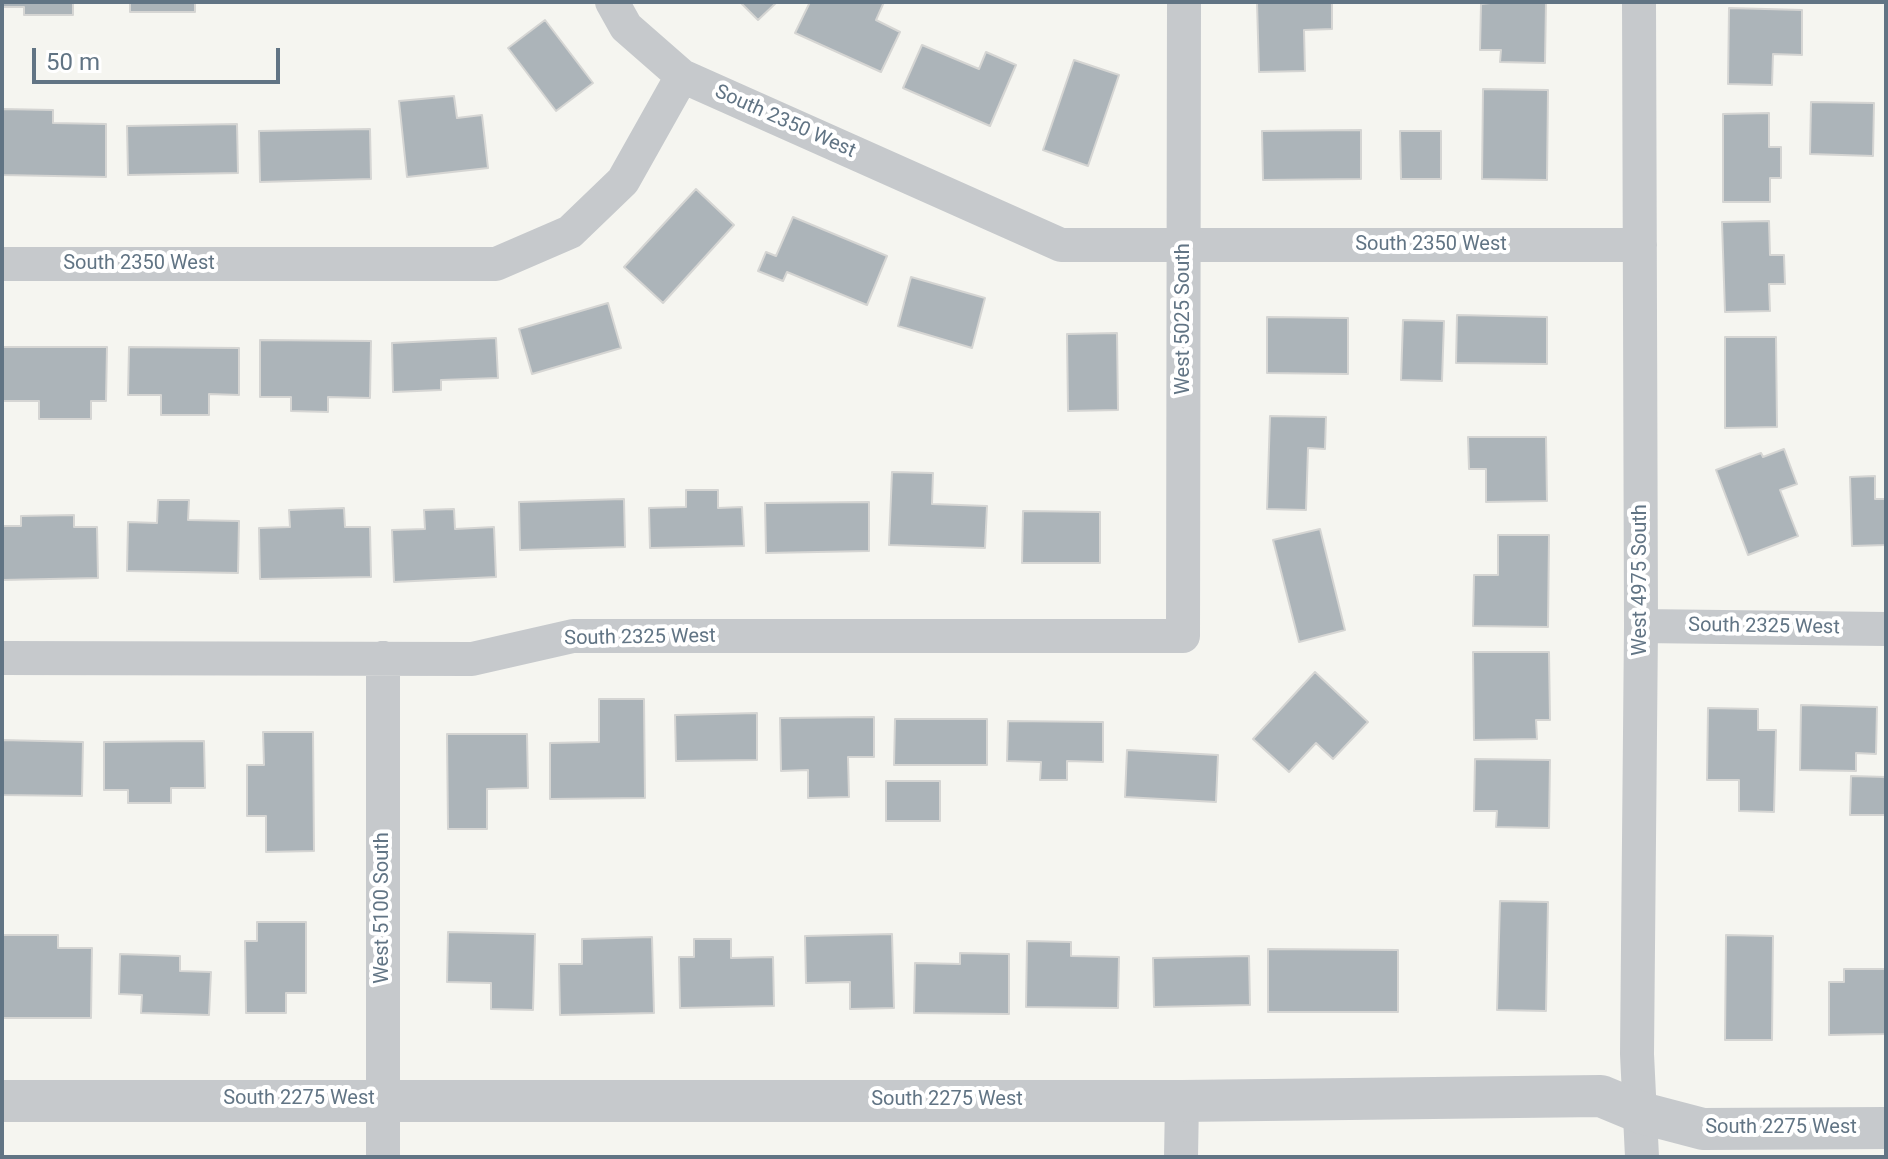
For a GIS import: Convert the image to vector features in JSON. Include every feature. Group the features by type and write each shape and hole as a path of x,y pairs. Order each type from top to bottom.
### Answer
{"street":[{"path":"612,2 626,27 682,76"},
{"name":"West 5025 South","path":"1183,636 1184,2"},
{"name":"West 4975 South","path":"1639,2 1641,626 1637,1054 1642,1157"},
{"name":"South 2350 West","path":"2,264 496,264 570,232 623,181 682,76 1061,245 1640,245"},
{"name":"South 2325 West","path":"1641,626 1886,629"},
{"name":"South 2325 West","path":"2,658 472,659 573,636 1183,636"},
{"name":"West 5100 South","path":"383,658 383,1157"},
{"name":"South 2275 West","path":"2,1101 1182,1101 1601,1096 1642,1113 1703,1129 1886,1128"},
{"path":"1181,1157 1182,1101"}],"building":[{"path":"2,2 73,2 73,15 24,15 24,7 2,7"},
{"path":"130,2 195,2 195,12 130,12"},
{"path":"740,2 777,2 758,20"},
{"path":"810,2 884,2 876,20 900,32 881,72 795,33"},
{"path":"1257,2 1332,2 1332,29 1304,30 1305,71 1259,72"},
{"path":"1546,2 1545,63 1500,62 1501,50 1480,50 1481,4"},
{"path":"1729,8 1802,10 1802,55 1773,54 1772,85 1728,84"},
{"path":"545,20 593,83 556,111 508,48"},
{"path":"922,45 979,69 986,52 1016,65 990,126 903,88"},
{"path":"1074,60 1119,75 1088,166 1043,150"},
{"path":"1483,89 1548,90 1547,180 1482,179"},
{"path":"454,96 457,118 482,115 488,168 407,177 399,101"},
{"path":"1811,102 1874,103 1873,156 1810,154"},
{"path":"2,109 53,110 53,123 106,124 106,177 2,175"},
{"path":"1769,113 1769,147 1781,147 1781,178 1770,178 1770,202 1723,202 1723,114"},
{"path":"237,124 238,173 128,175 127,126"},
{"path":"370,129 371,179 260,182 259,131"},
{"path":"1361,130 1361,179 1263,180 1262,131"},
{"path":"1400,131 1441,131 1441,179 1401,179"},
{"path":"696,189 734,225 663,303 624,267"},
{"path":"793,217 887,256 867,305 787,272 783,281 758,271 766,252 776,256"},
{"path":"1769,221 1770,255 1784,255 1785,284 1769,284 1770,311 1725,312 1722,222"},
{"path":"911,277 985,298 972,348 898,326"},
{"path":"608,303 621,348 532,374 519,329"},
{"path":"1457,315 1547,317 1547,364 1456,363"},
{"path":"1267,317 1348,318 1348,374 1267,373"},
{"path":"1403,320 1444,321 1442,381 1401,380"},
{"path":"1117,333 1118,410 1068,411 1067,334"},
{"path":"1725,337 1776,337 1777,427 1725,428"},
{"path":"496,338 498,378 441,380 441,390 393,392 392,343"},
{"path":"260,340 371,341 370,398 328,397 328,412 291,411 291,397 260,397"},
{"path":"2,347 107,347 106,401 91,401 91,419 39,419 39,401 2,401"},
{"path":"129,347 239,348 239,395 209,394 209,415 161,415 161,395 128,395"},
{"path":"1270,416 1326,417 1325,449 1308,448 1306,510 1267,509"},
{"path":"1468,437 1546,437 1547,501 1486,502 1486,469 1469,469"},
{"path":"1784,449 1797,484 1780,490 1798,536 1748,555 1716,470 1761,453 1763,457"},
{"path":"892,472 933,473 932,504 987,506 985,548 889,545"},
{"path":"1875,476 1875,499 1886,499 1886,545 1852,546 1850,477"},
{"path":"686,490 718,490 718,508 742,507 744,546 650,548 649,508 686,507"},
{"path":"624,499 625,547 520,550 519,502"},
{"path":"158,500 189,500 188,520 239,521 238,573 127,571 128,522 157,523"},
{"path":"869,502 869,551 766,553 765,503"},
{"path":"344,508 345,527 370,527 371,577 260,579 259,528 290,527 289,510"},
{"path":"454,509 455,529 494,527 496,577 394,582 392,530 425,529 424,510"},
{"path":"1023,511 1100,512 1100,563 1022,563"},
{"path":"74,515 74,527 97,527 98,578 2,580 2,526 21,526 21,516"},
{"path":"1320,529 1345,630 1299,642 1273,540"},
{"path":"1498,535 1549,535 1548,627 1473,626 1474,575 1498,575"},
{"path":"1473,652 1549,652 1550,720 1536,720 1537,739 1474,740"},
{"path":"1315,672 1368,722 1333,759 1316,743 1289,772 1253,739"},
{"path":"599,699 644,699 645,798 550,799 550,743 599,742"},
{"path":"1801,705 1877,707 1876,754 1856,753 1856,771 1800,770"},
{"path":"1708,708 1758,709 1758,730 1776,730 1774,812 1739,811 1739,780 1707,780"},
{"path":"757,713 757,760 676,761 675,715"},
{"path":"874,717 874,757 848,757 849,797 808,798 808,770 781,771 780,718"},
{"path":"895,719 987,719 987,765 894,765"},
{"path":"1008,721 1103,722 1103,762 1067,761 1067,780 1040,780 1041,762 1007,761"},
{"path":"263,732 313,732 314,851 266,852 266,816 247,816 247,765 264,765"},
{"path":"447,734 527,734 528,788 487,789 487,829 448,829"},
{"path":"2,740 83,742 82,796 2,795"},
{"path":"204,741 205,788 171,788 171,803 128,803 128,790 104,790 104,742"},
{"path":"1127,750 1218,755 1216,802 1125,797"},
{"path":"1475,759 1550,760 1549,828 1496,827 1497,811 1474,811"},
{"path":"1851,776 1886,777 1886,815 1850,815"},
{"path":"886,781 940,781 940,821 886,821"},
{"path":"1500,901 1548,902 1546,1011 1497,1010"},
{"path":"257,922 306,922 306,993 286,993 286,1013 246,1013 245,941 257,941"},
{"path":"448,932 535,934 533,1010 491,1009 491,983 447,982"},
{"path":"892,934 894,1008 850,1009 850,982 806,983 805,936"},
{"path":"2,935 58,935 58,948 92,948 91,1018 2,1018"},
{"path":"1726,935 1773,936 1772,1040 1725,1040"},
{"path":"652,937 654,1013 560,1015 559,964 582,964 582,939"},
{"path":"694,939 731,939 731,958 773,957 774,1006 680,1008 679,957 694,957"},
{"path":"1027,941 1071,942 1071,956 1119,957 1118,1008 1026,1007"},
{"path":"1268,949 1398,950 1398,1012 1268,1012"},
{"path":"960,953 1009,954 1009,1014 914,1013 915,963 960,964"},
{"path":"120,954 180,956 180,971 211,972 209,1015 141,1013 142,995 119,994"},
{"path":"1249,956 1250,1005 1154,1007 1153,958"},
{"path":"1844,969 1886,969 1886,1034 1829,1035 1829,982 1844,982"}]}
